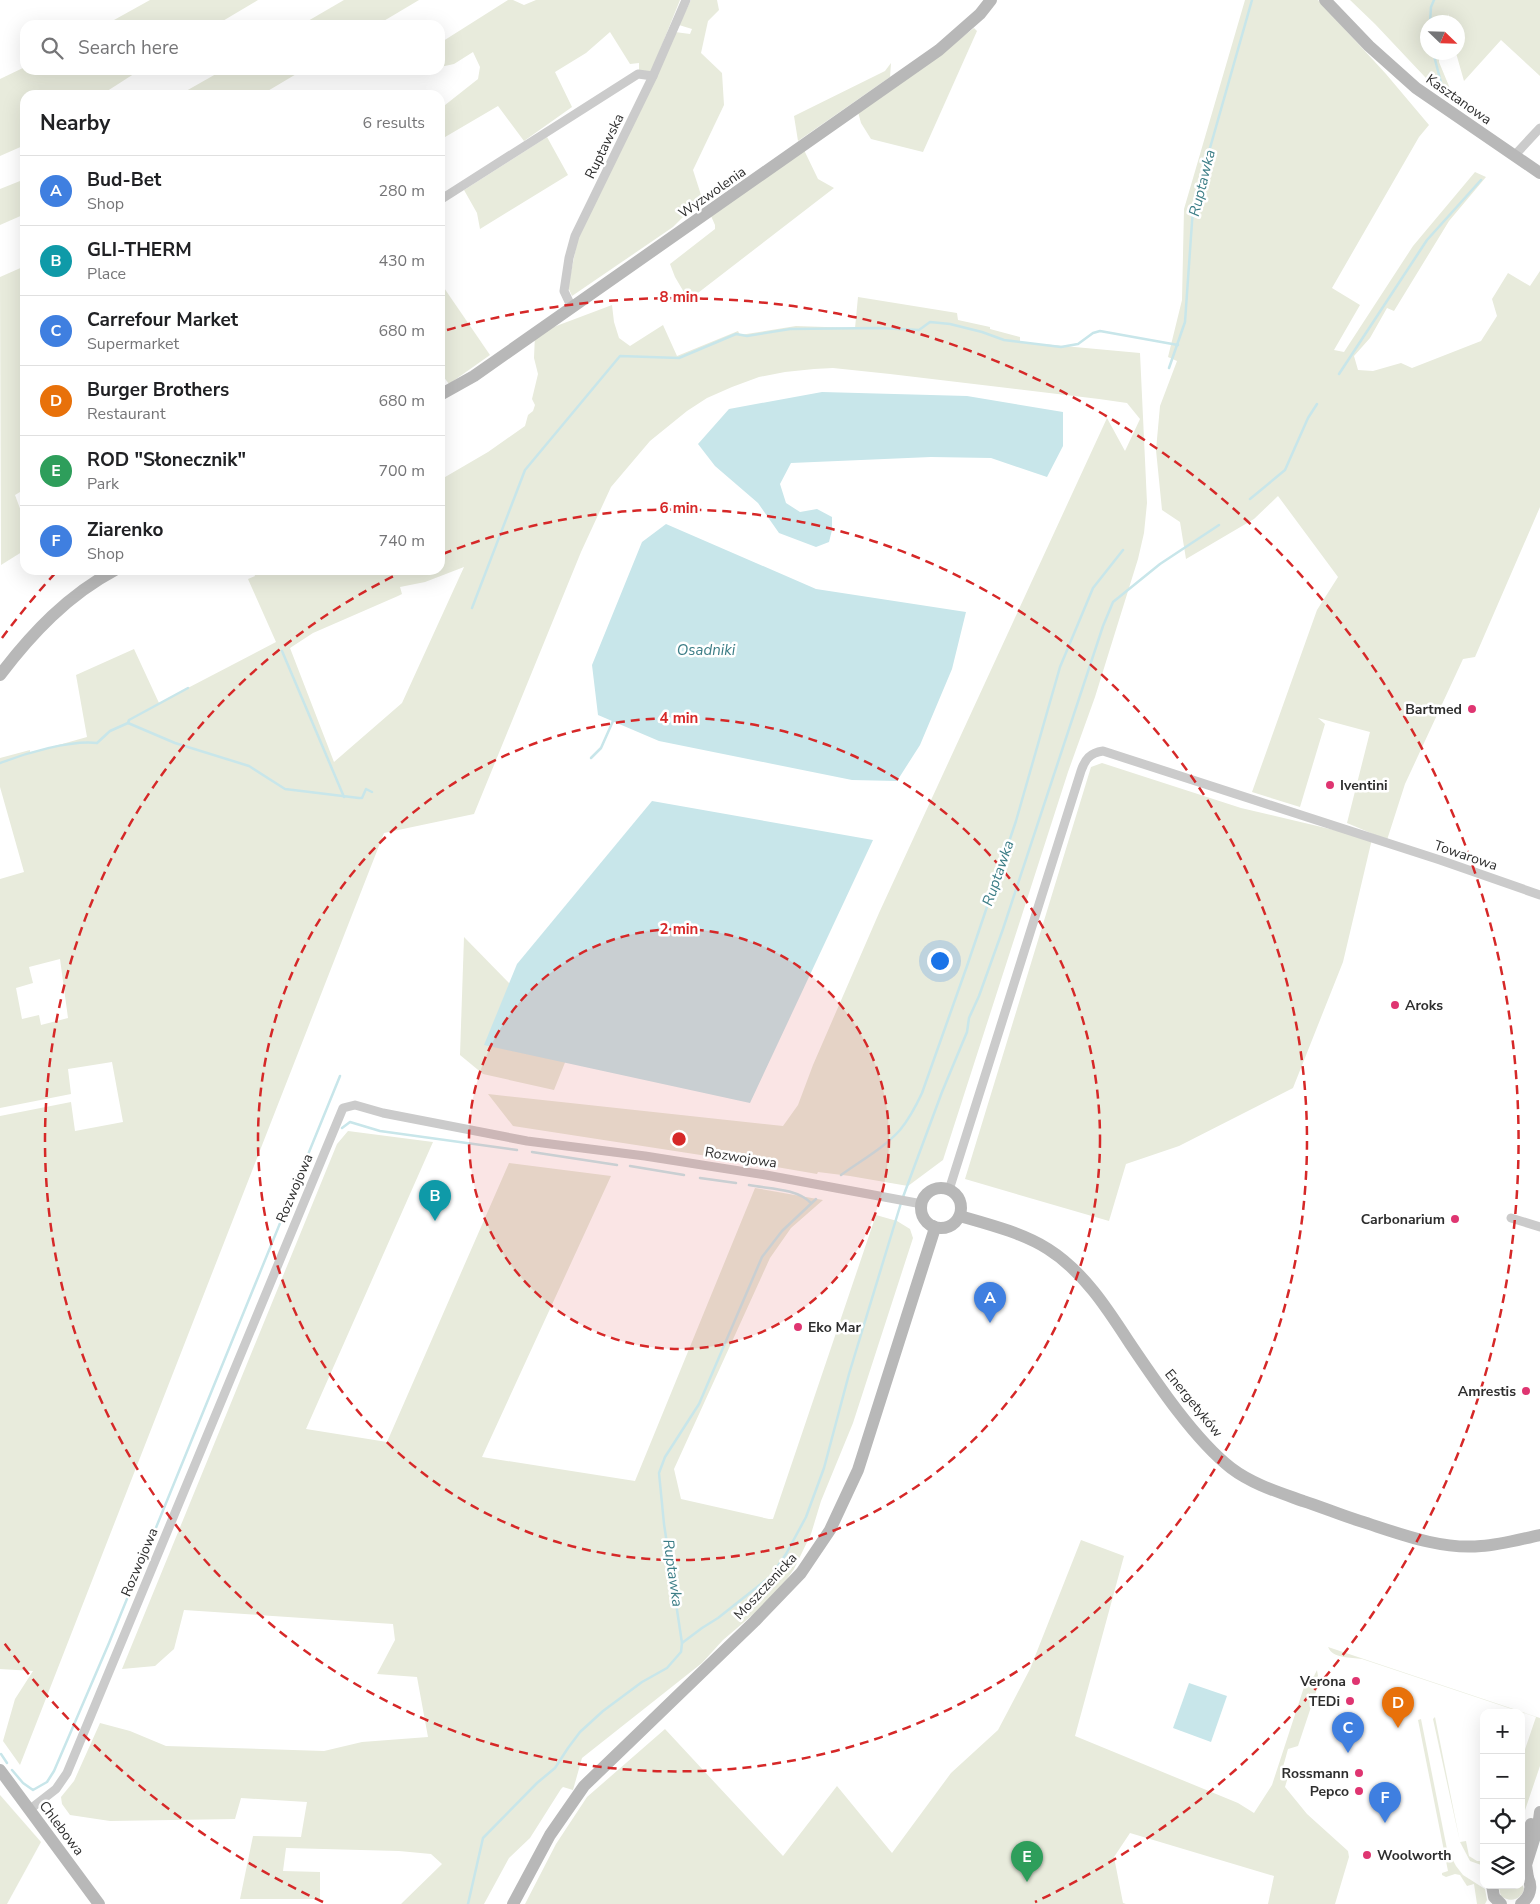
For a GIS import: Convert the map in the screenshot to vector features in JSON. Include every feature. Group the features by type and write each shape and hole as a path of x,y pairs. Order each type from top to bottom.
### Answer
{"street":[{"name":"Ruptawska","path":"572,308 565,296 564,288 575,236 653,76 686,0"},
{"name":"Wyzwolenia","path":"445,392 472,378 939,50 980,14 991,0"},
{"name":"Kasztanowa","path":"1325,0 1369,46 1416,88 1540,174"},
{"path":"445,197 638,74 653,76"},
{"path":"1514,156 1540,128"},
{"path":"2,669 59,608 88,585 106,575"},
{"name":"Towarowa","path":"949,1190 1084,761 1090,754 1103,751 1440,860 1540,896"},
{"name":"Rozwojowa","path":"29,1810 56,1789 66,1773 342,1108 354,1106 527,1141 662,1158 916,1203"},
{"path":"944,1188 949,1190 959,1198 961,1204 960,1216 946,1228 933,1226 924,1217 916,1203 924,1199 932,1190 944,1188"},
{"name":"Energetyków","path":"960,1216 1012,1232 1047,1248 1066,1263 1091,1288 1110,1312 1144,1365 1199,1437 1229,1466 1247,1479 1355,1519 1394,1532 1442,1544 1480,1546 1540,1535"},
{"path":"1511,1218 1540,1227"},
{"name":"Moszczenicka","path":"513,1904 550,1836 584,1786 754,1621 801,1572 830,1530 858,1470 934,1231 933,1226"},
{"name":"Chlebowa","path":"0,1770 99,1904"},
{"path":"1523,1844 1530,1825 1540,1813"},
{"path":"1522,1904 1530,1892 1526,1877 1526,1865 1538,1827 1540,1813"},
{"path":"1526,1877 1540,1893"},
{"path":"1492,1889 1492,1894 1498,1903"}],"shaded area":[{"path":"150,0 258,0 224,20 114,20"},
{"path":"344,0 419,0 385,20 310,20"},
{"path":"508,0 524,5 536,0 680,0 651,72 639,71 639,63 630,64 610,32 586,53 555,72 572,107 524,141 498,106 445,137 445,105 478,79 480,67 473,52 454,64 445,66 445,40"},
{"path":"691,0 717,0 719,10 708,21 701,53 722,73 724,105 693,170 702,198 673,227 572,296 568,287 578,238 675,32 690,34 692,29 679,25"},
{"path":"1245,0 1318,0 1386,74 1429,125 1419,137 1332,288 1360,305 1334,350 1344,352 1413,246 1475,172 1486,177 1449,221 1394,311 1387,308 1370,338 1354,356 1358,370 1373,371 1401,363 1412,368 1481,341 1497,316 1492,299 1508,273 1530,286 1540,271 1540,507 1475,657 1463,659 1405,784 1387,840 1347,823 1370,732 1318,718 1325,724 1300,807 1252,792 1317,610 1338,577 1278,496 1254,519 1186,559 1180,522 1162,510 1156,450 1160,406 1177,361 1168,357 1182,300 1184,209"},
{"path":"1350,0 1540,0 1540,76 1501,40 1464,81 1458,60 1465,60 1465,15 1420,15 1420,60 1439,60 1451,91 1441,94"},
{"path":"974,28 977,31 923,152 871,139 861,123 858,112 938,56"},
{"path":"891,63 890,77 798,141 794,116 885,71"},
{"path":"20,69 20,75 132,75 109,90 20,90 20,147 0,156 0,79"},
{"path":"214,75 295,75 269,90 188,90"},
{"path":"547,137 568,175 480,229 477,213 464,190"},
{"path":"804,150 818,179 834,188 694,296 691,291 685,294 670,264 715,229 711,216"},
{"path":"20,181 20,216 0,225 0,189"},
{"path":"20,268 20,492 15,495 20,508 20,553 1,565 0,277"},
{"path":"445,289 490,355 449,384 445,379"},
{"path":"858,297 957,313 958,320 990,327 990,329 1020,337 1020,342 1140,353 1147,503 1144,533 1138,559 1095,697 1068,772 943,1160 908,1186 850,1176 818,1172 817,1174 513,1126 488,1094 783,1126 798,1105 813,1065 879,913 1107,418 1125,451 1140,419 1127,403 890,374 833,368 785,372 759,377 707,398 687,411 650,441 611,487 581,552 474,814 384,833 20,1765 3,1741 15,1699 33,1671 0,1669 0,1116 71,1102 75,1131 123,1122 112,1062 68,1069 71,1094 0,1108 0,879 24,872 0,787 0,758 30,750 30,753 87,737 76,675 134,649 159,703 276,642 248,579 255,575 443,575 425,582 400,587 402,594 313,633 290,648 334,762 402,703 464,567 445,574 445,477 488,452 525,426 528,415 533,411 535,405 532,399 538,374 534,358 535,334 612,305 614,322 619,338 630,346 663,325 677,356 738,331 740,335 796,326 855,328","holes":["60,959 68,1018 41,1025 39,1015 22,1019 16,988 33,983 29,967"]},
{"path":"1102,763 1241,808 1372,839 1343,962 1293,1088 1179,1146 1126,1164 1109,1221 965,1179 1091,767"},
{"path":"464,937 511,985 566,1060 554,1090 483,1074 460,1055"},
{"path":"348,1131 433,1142 306,1429 387,1442 509,1163 611,1176 482,1457 635,1481 755,1188 823,1200 791,1228 770,1258 674,1469 681,1499 769,1519 773,1519 876,1215 897,1221 910,1229 913,1238 853,1423 821,1501 811,1534 794,1569 763,1606 723,1640 702,1663 582,1758 573,1790 563,1787 561,1789 530,1838 509,1858 484,1904 401,1904 442,1864 431,1854 399,1851 286,1848 283,1871 320,1872 320,1899 240,1899 253,1836 301,1837 307,1802 241,1798 235,1819 110,1821 70,1815 62,1804 61,1797 74,1781 100,1723 130,1731 166,1746 324,1751 362,1742 428,1737 417,1677 377,1674 395,1640 393,1624 184,1610 174,1649 155,1666 122,1669 337,1144"},
{"path":"1081,1540 1124,1556 1075,1736 1238,1803 1254,1813 1272,1785 1305,1684 1314,1676 1317,1670 1319,1683 1298,1746 1288,1749 1281,1774 1288,1777 1285,1787 1307,1814 1348,1851 1349,1857 1335,1904 1268,1904 1274,1876 1130,1833 1114,1857 1123,1903 1126,1904 525,1904 556,1844 587,1797 665,1729 783,1856 837,1786 892,1853 951,1773 998,1730 1030,1669"},
{"path":"1328,1647 1513,1709 1362,1659 1338,1656 1330,1651"},
{"path":"1525,1713 1540,1718 1540,1766 1525,1810 1525,1749 1536,1717"},
{"path":"1435,1717 1460,1842 1433,1719"},
{"path":"1421,1719 1447,1849 1463,1875 1480,1886 1480,1889 1485,1889 1487,1900 1485,1904 1477,1904 1474,1884 1467,1886 1460,1875 1455,1874 1446,1877 1442,1875 1442,1873 1448,1871 1418,1720"},
{"path":"0,1795 41,1842 7,1904 0,1904"},
{"path":"1466,1841 1469,1856 1480,1861 1480,1865 1470,1861 1460,1842"},
{"path":"1499,1889 1524,1889 1523,1893 1515,1899 1511,1900 1501,1896"}],"water":[{"path":"822,392 967,396 1063,412 1063,446 1047,477 991,458 931,457 791,463 780,484 786,503 800,512 817,509 832,517 832,530 829,542 816,547 779,533 758,503 715,466 698,444 729,409"},
{"name":"Osadniki","path":"666,524 816,589 966,612 952,669 920,745 897,781 852,780 659,741 598,715 592,665 642,542"},
{"path":"652,801 873,840 750,1103 484,1045 517,964"},
{"path":"1189,1683 1227,1696 1211,1742 1173,1728"}],"waterway":[{"name":"Ruptawka","path":"1169,368 1185,322 1193,208 1252,0"},
{"path":"1430,15 1434,0"},
{"path":"1435,60 1443,90"},
{"path":"1339,374 1427,240 1481,180"},
{"path":"472,608 525,470 620,356 679,358 736,334 747,336 790,329 879,328 919,330 930,322 950,324 1004,340 1061,347 1078,344 1093,333 1100,331 1178,345"},
{"path":"1250,499 1285,470 1308,418 1317,404"},
{"path":"903,1197 942,1092 967,1032 969,1018 1003,929 1103,626 1113,602 1160,564 1219,525"},
{"name":"Ruptawka","path":"841,1175 894,1137 915,1108 922,1093 1016,821 1060,667 1093,588 1123,550"},
{"path":"282,651 344,797"},
{"path":"0,763 35,751 61,745 97,743 110,731 128,723 129,720 188,688"},
{"path":"591,758 601,748 613,721"},
{"path":"128,723 175,743 249,766 285,789 359,798 362,798 366,789 372,792"},
{"path":"12,1770 23,1783 33,1790 47,1782 54,1771 109,1643 340,1076"},
{"path":"342,1128 350,1122 380,1131 517,1150"},
{"path":"532,1152 617,1165"},
{"path":"630,1166 684,1175"},
{"path":"700,1178 736,1183"},
{"path":"749,1185 798,1194 811,1203"},
{"name":"Ruptawka","path":"468,1904 483,1838 537,1783 555,1768 580,1732 603,1711 642,1682 667,1668 681,1652 682,1643 664,1524 659,1473 665,1457 699,1404 762,1257 782,1231 816,1199"},
{"path":"682,1643 718,1618 771,1576 786,1554 806,1517 824,1468 849,1374 901,1203"},
{"path":"1,1754 7,1763"}],"place":[{"name":"Bartmed","path":"1472,709"},
{"name":"Iventini","path":"1330,785"},
{"name":"Aroks","path":"1395,1005"},
{"name":"Carbonarium","path":"1455,1219"},
{"name":"GLI-THERM","path":"435,1221"},
{"name":"Bud-Bet","path":"990,1323"},
{"name":"Eko Mar","path":"798,1327"},
{"name":"Amrestis","path":"1526,1391"},
{"name":"Verona","path":"1356,1681"},
{"name":"TEDi","path":"1350,1701"},
{"name":"Burger Brothers","path":"1398,1728"},
{"name":"Carrefour Market","path":"1348,1753"},
{"name":"Rossmann","path":"1359,1773"},
{"name":"Pepco","path":"1359,1791"},
{"name":"Ziarenko","path":"1385,1823"},
{"name":"Woolworth","path":"1367,1855"},
{"name":"ROD \"Słonecznik\"","path":"1027,1882"}]}
